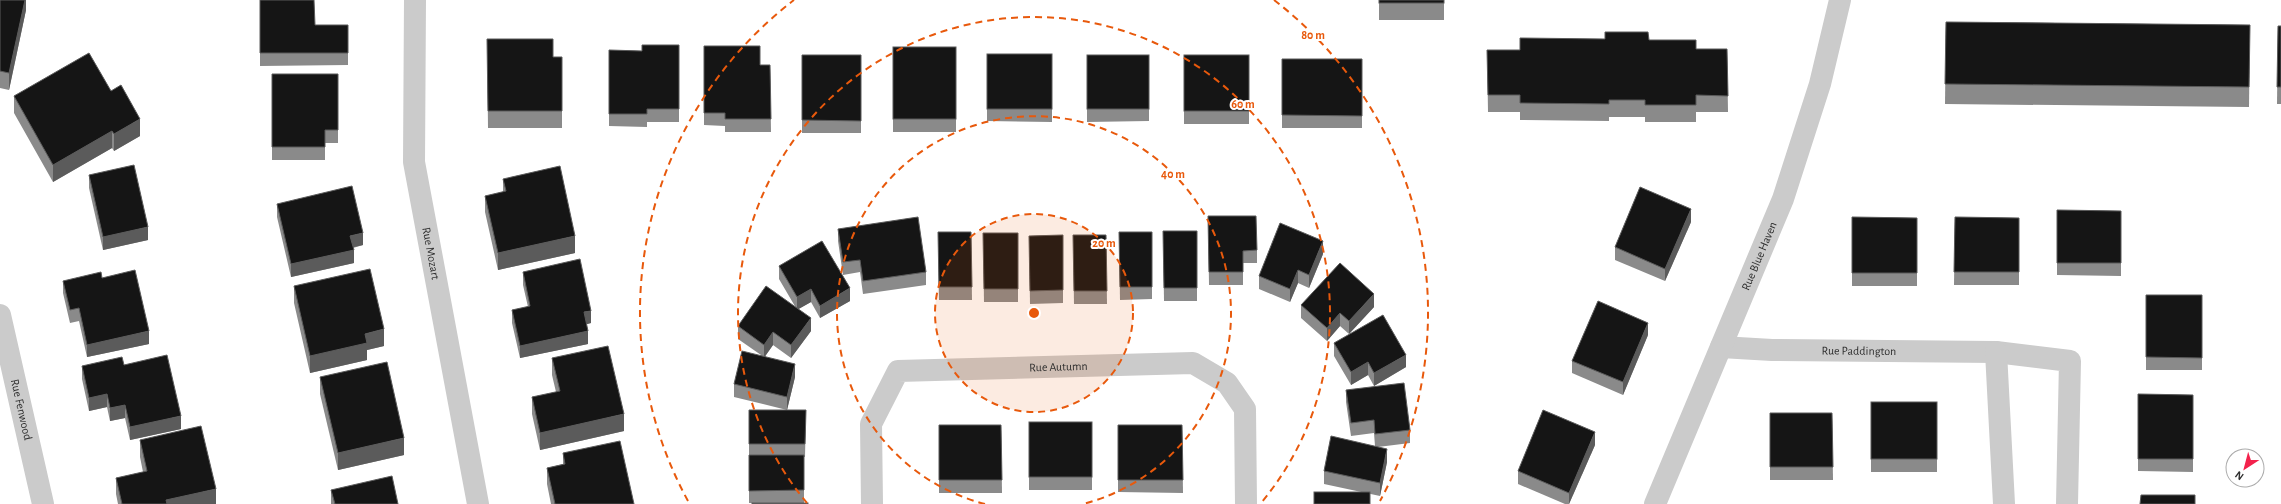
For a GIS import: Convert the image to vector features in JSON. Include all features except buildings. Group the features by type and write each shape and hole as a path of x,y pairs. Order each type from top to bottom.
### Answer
{"street":[{"name":"Rue Mozart","path":"415,0 414,162 478,504"},
{"name":"Rue Blue Haven","path":"1655,504 1783,199 1820,84 1840,0"},
{"name":"Rue Fenwood","path":"0,315 43,504"},
{"name":"Rue Paddington","path":"1721,347 1772,350 1996,352 2070,361 2067,504"},
{"path":"1996,352 2004,504"},
{"name":"Rue Autumn","path":"872,504 870,424 898,371 1193,364 1227,383 1245,409 1246,504"}]}
